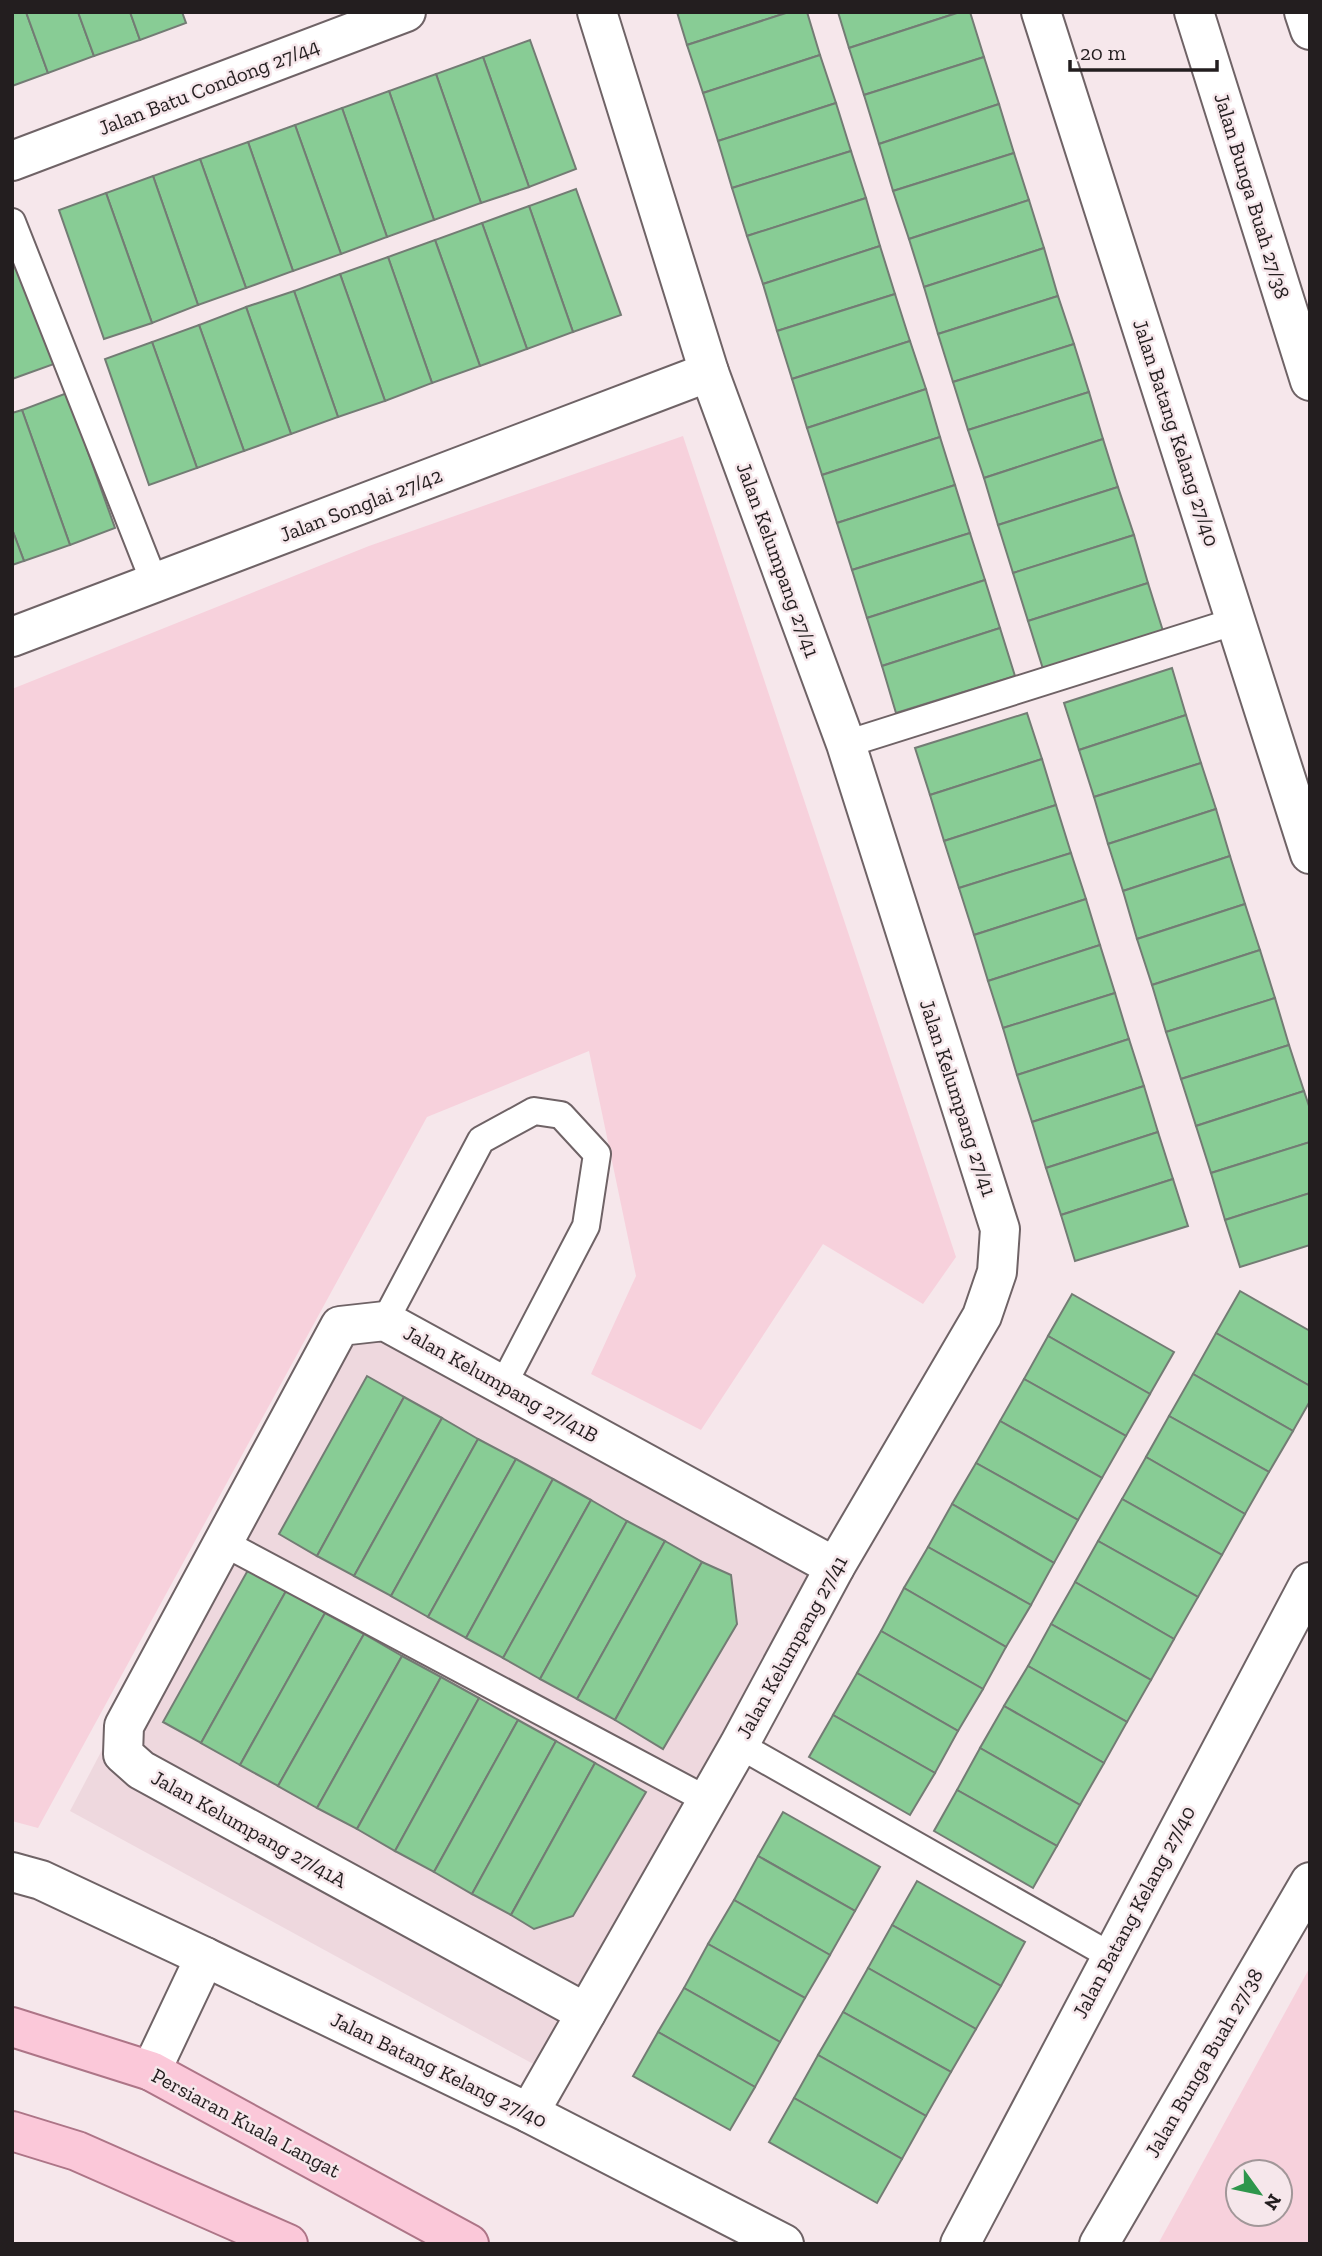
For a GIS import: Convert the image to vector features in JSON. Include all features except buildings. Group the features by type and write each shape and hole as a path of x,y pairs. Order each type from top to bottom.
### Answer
{"main road":[{"name":"Persiaran Kuala Langat","path":"12,2027 151,2071 469,2244"},
{"path":"12,2131 77,2151 288,2244"}],"street":[{"name":"Jalan Batu Condong 27/44","path":"12,161 406,12"},
{"name":"Jalan Kelumpang 27/41","path":"529,2113 739,1745 835,1567 982,1316 997,1272 1000,1229 845,744 709,372 597,12"},
{"name":"Jalan Batang Kelang 27/40","path":"1041,12 1310,854"},
{"name":"Jalan Bunga Buah 27/38","path":"1194,12 1310,381"},
{"path":"1304,12 1310,30"},
{"name":"Jalan Songlai 27/42","path":"12,637 709,372"},
{"name":"Jalan Kelumpang 27/41B","path":"224,1543 340,1326 385,1321 835,1567"},
{"name":"Jalan Kelumpang 27/41A","path":"224,1543 124,1726 123,1754 142,1770 586,2013"},
{"name":"Jalan Batang Kelang 27/40","path":"960,2244 1310,1581"},
{"name":"Jalan Batang Kelang 27/40","path":"12,1872 41,1880 529,2113 784,2244"},
{"name":"Jalan Bunga Buah 27/38","path":"1099,2244 1310,1882"},
{"path":"151,2071 205,1957"}],"lane":[{"path":"12,222 156,584"},
{"path":"845,744 1236,621"},
{"path":"385,1321 481,1140 534,1111 561,1115 597,1154 586,1226 503,1385"},
{"path":"224,1543 707,1800"},
{"path":"739,1745 1111,1956"}],"shaded area":[{"path":"683,436 956,1257 923,1304 823,1244 701,1430 591,1374 636,1276 589,1051 427,1117 38,1828 12,1821 12,689 369,546"},
{"path":"333,1310 810,1573 537,2066 70,1811"},
{"path":"1310,1967 1310,2244 1158,2244"}]}
